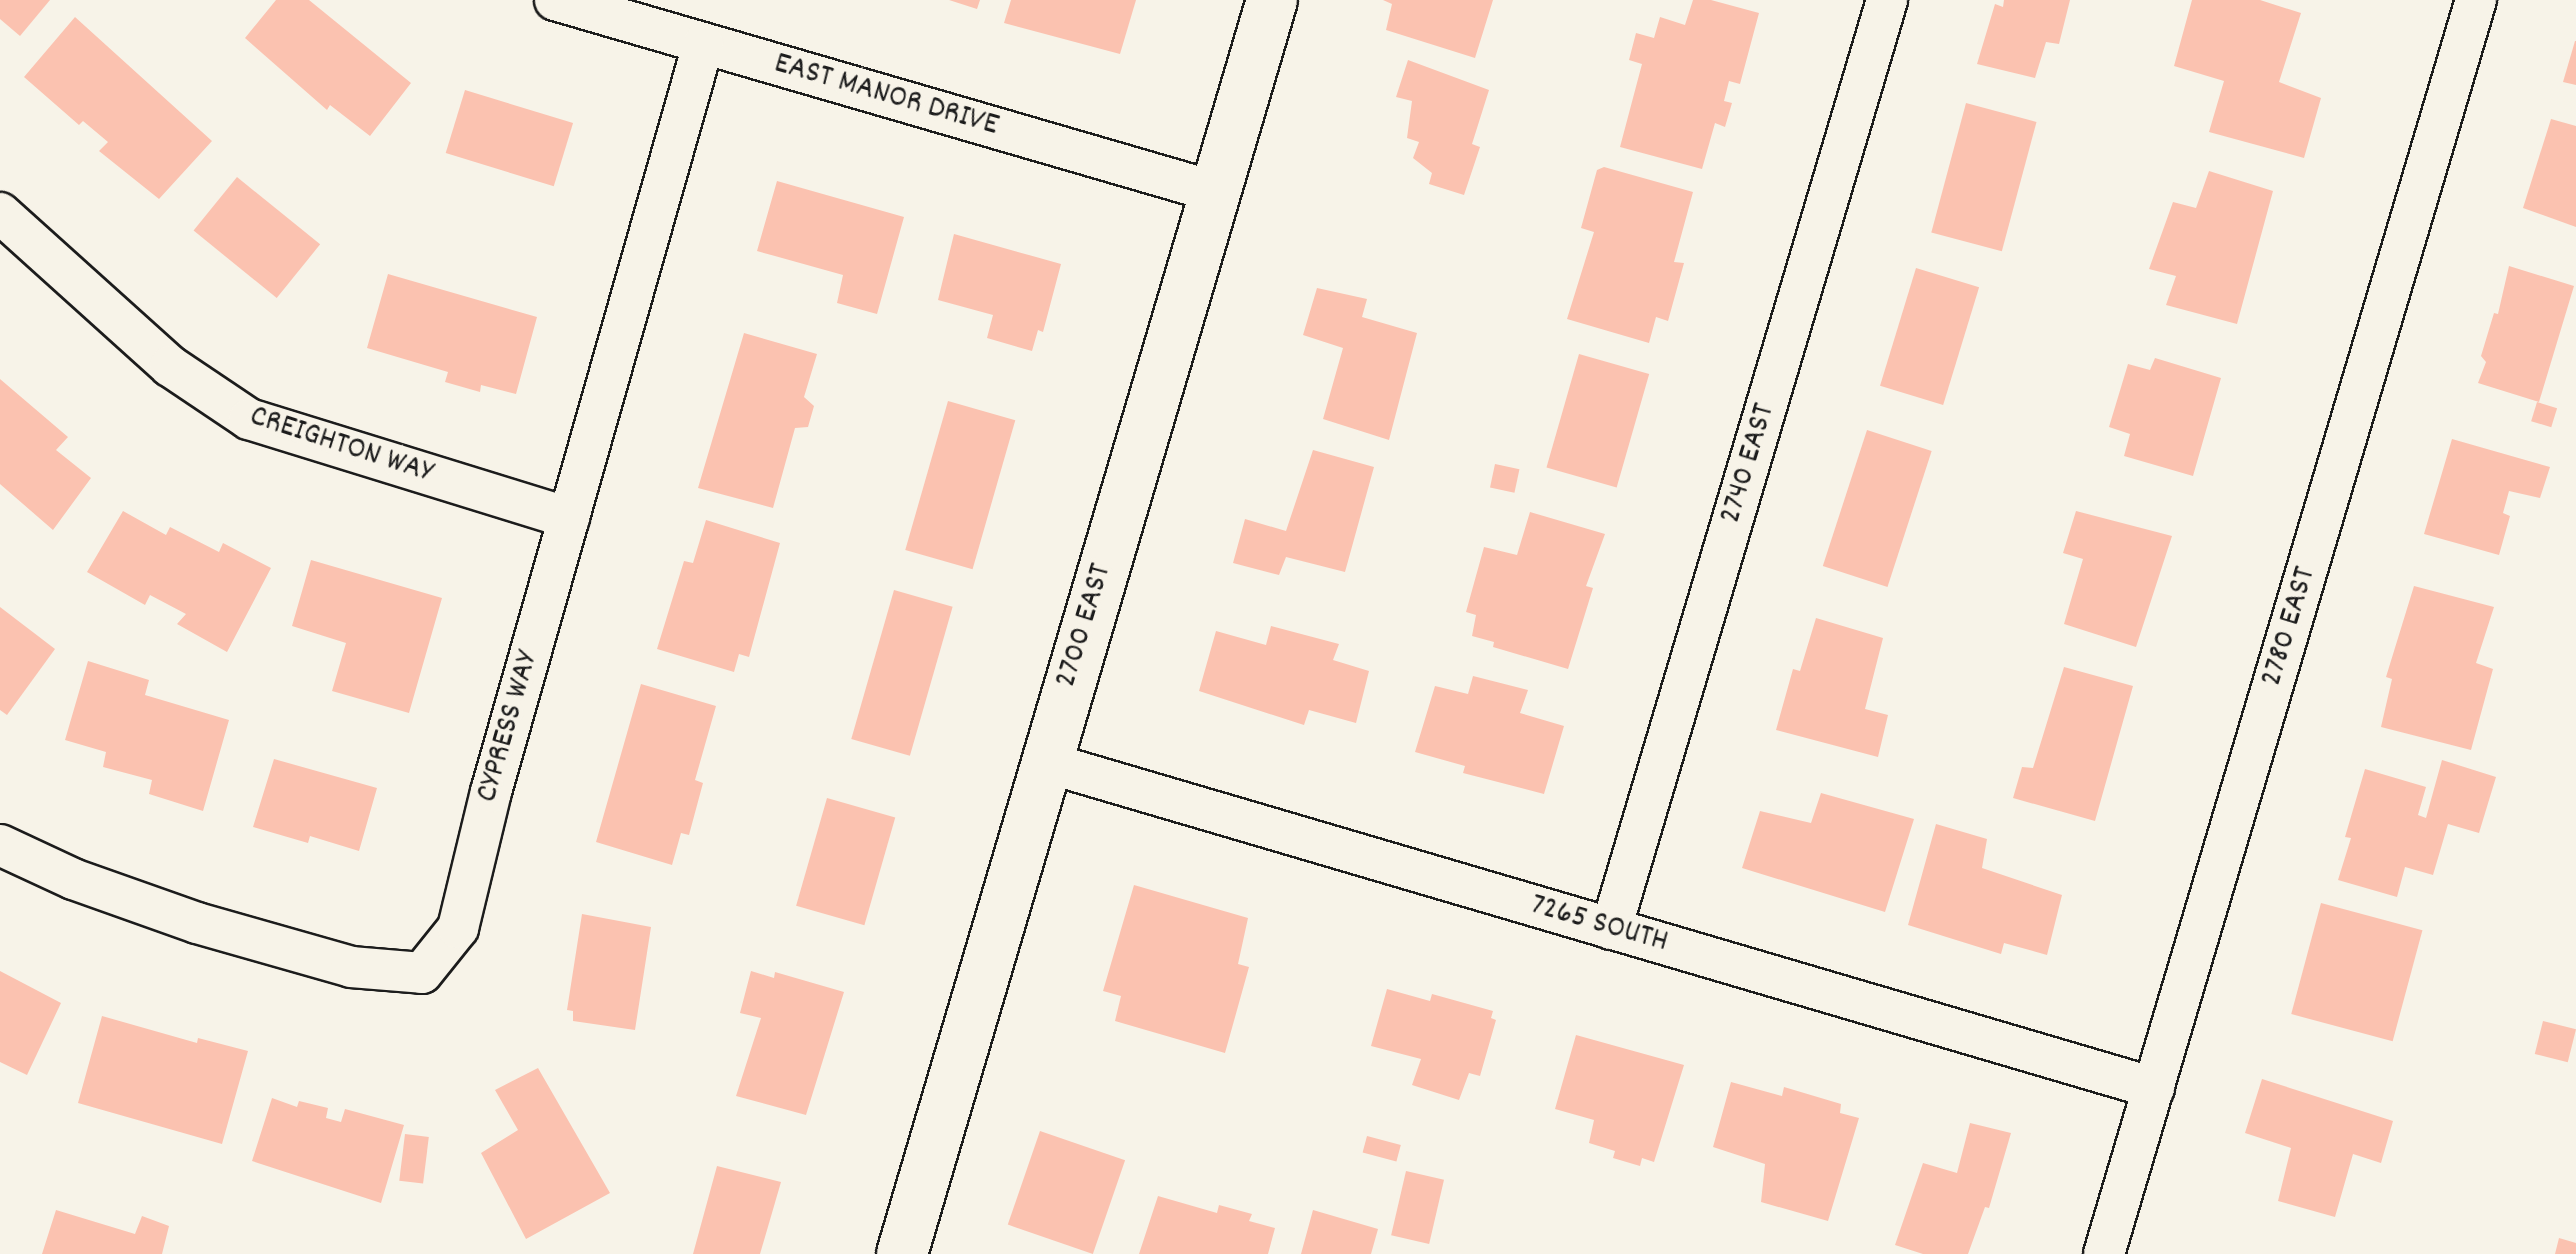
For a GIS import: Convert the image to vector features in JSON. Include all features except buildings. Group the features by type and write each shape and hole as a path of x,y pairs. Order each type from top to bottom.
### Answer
{"street":[{"name":"EAST MANOR DRIVE","path":"555,0 1216,192"},
{"name":"2700 EAST","path":"902,1254 1044,762 1272,0"},
{"name":"2740 EAST","path":"1612,929 1888,0"},
{"name":"2780 EAST","path":"2104,1254 2476,0"},
{"name":"CYPRESS WAY","path":"0,846 73,879 197,923 351,967 422,973 458,928 473,858 703,45"},
{"name":"CREIGHTON WAY","path":"0,213 170,366 249,419 306,440 569,518"},
{"name":"7265 SOUTH","path":"1044,762 2154,1088"}]}
